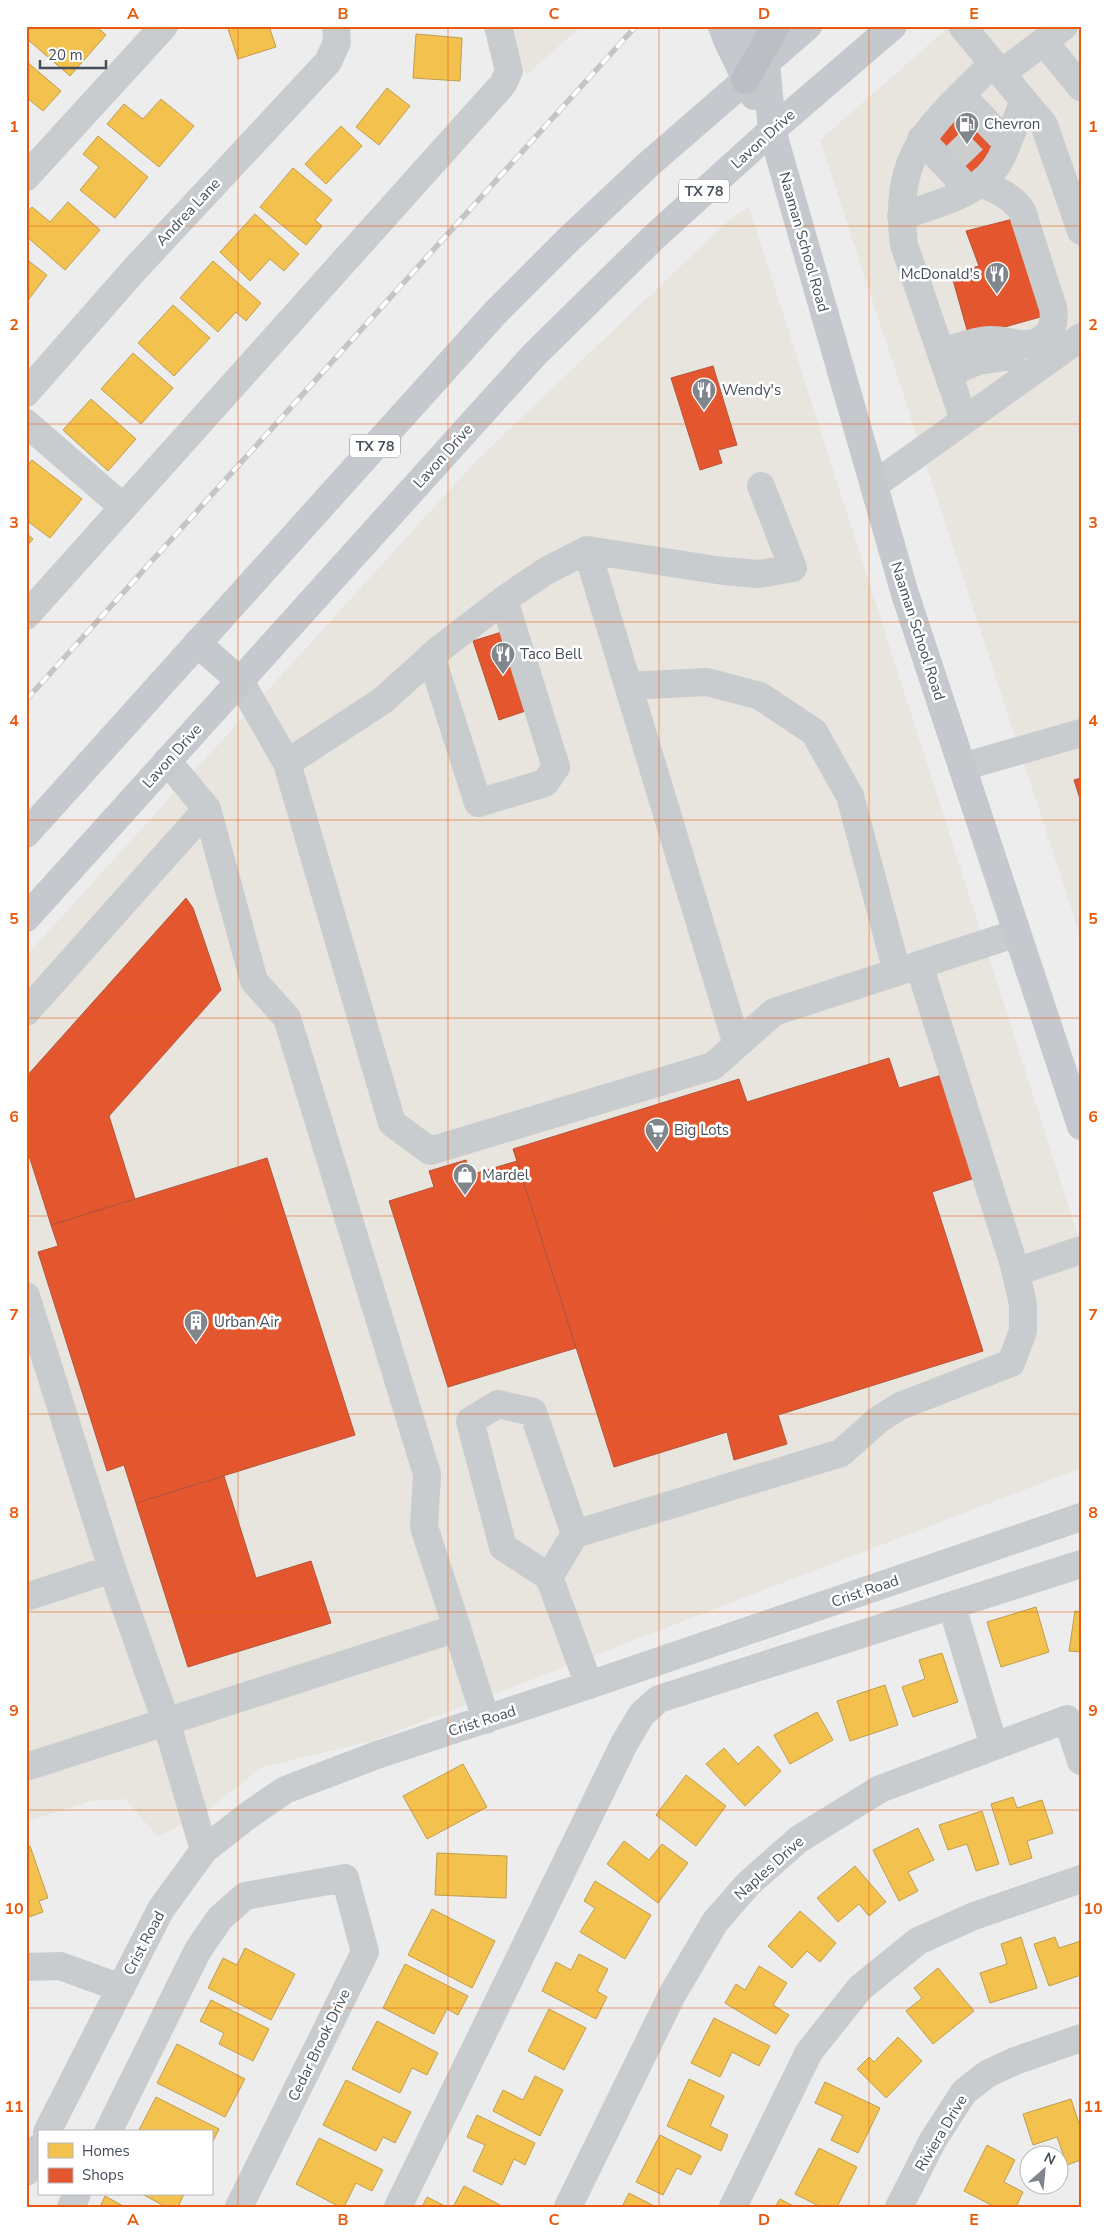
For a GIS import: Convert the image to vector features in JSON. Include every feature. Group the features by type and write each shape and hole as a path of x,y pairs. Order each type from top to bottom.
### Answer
{"highway":[{"path":"745,80 759,46 776,26"}],"main road":[{"name":"Naaman School Road","path":"722,26 745,80 772,130"},
{"path":"759,46 808,26"},
{"name":"Lavon Drive","path":"26,918 534,355 653,238 772,130 893,26"},
{"name":"Naaman School Road","path":"759,46 772,130 905,594 1017,933 1078,1108"},
{"name":"TX 78","path":"26,834 495,313 637,176 745,80"},
{"path":"197,643 240,681"}],"street":[{"path":"26,178 164,26"},
{"name":"Andrea Lane","path":"27,390 135,269 328,62 337,42 336,26"},
{"path":"26,616 503,84 509,71 498,26"},
{"path":"962,26 1044,125 1081,231"},
{"path":"964,420 904,245 900,216 904,183 911,158 921,139 961,95 997,68 1054,34 1081,87"},
{"path":"900,216 948,200 974,187 1000,159 992,133 961,95"},
{"path":"992,133 1024,101"},
{"path":"921,139 950,162 974,187 1005,194 1016,202 1019,206 1053,308 1054,324 1049,333 1040,340 1022,344 992,340 980,341 944,363"},
{"path":"874,485 1081,337"},
{"path":"26,424 123,507"},
{"path":"287,763 382,701 431,656 504,600 546,571 587,550 722,571 759,574 793,568 761,486"},
{"path":"587,550 737,1045"},
{"path":"431,656 478,803 545,783 556,767 504,600"},
{"path":"240,681 287,763 392,1123 430,1150 713,1066 774,1012 1017,933"},
{"path":"549,1577 575,1534 841,1453 878,1420 900,1406 1012,1362 1023,1331 1023,1304 1016,1272 908,968 850,796 814,732 760,696 707,682 628,686"},
{"path":"962,767 1081,734"},
{"path":"167,761 207,809 254,981 287,1018 427,1474 424,1526 486,1720"},
{"path":"26,1012 207,809"},
{"path":"1016,1272 1081,1250"},
{"path":"26,1296 112,1569 166,1721 204,1850"},
{"path":"575,1534 533,1412 498,1404 470,1421 503,1547 549,1577 589,1686"},
{"name":"Crist Road","path":"48,2130 161,1909 204,1850 250,1814 285,1790 377,1755 589,1686 1081,1517"},
{"path":"398,2207 625,1742 642,1714 660,1699 1081,1564"},
{"path":"26,1597 112,1569"},
{"path":"952,1606 994,1746"},
{"path":"26,1767 457,1628"},
{"name":"Naples Drive","path":"568,2207 673,1993 715,1922 748,1884 799,1839 880,1789 1068,1719 1081,1761"},
{"name":"Cedar Brook Drive","path":"109,2130 198,1950 220,1918 245,1896 345,1878 365,1952 239,2207"},
{"path":"733,2207 809,2052 860,1988 918,1941 974,1916 1081,1879"},
{"path":"26,1967 60,1966 121,1988"},
{"name":"Riviera Drive","path":"899,2207 933,2140 964,2092 987,2074 1015,2061 1081,2038"},
{"path":"26,2172 38,2150"}],"shaded area":[{"path":"510,26 582,26 526,75"},
{"path":"950,26 1081,26 1081,938 820,140"},
{"path":"749,207 1081,1245 1081,1468 372,1741 262,1767 209,1809 158,1837 125,1799 91,1801 26,1822 26,956 476,461 728,221"}],"building: Homes":[{"path":"31,26 96,26 106,35 70,76 26,38 26,32"},
{"path":"227,26 269,26 276,47 238,59"},
{"path":"416,34 462,38 460,81 413,78"},
{"path":"26,61 61,91 43,111 26,97"},
{"path":"387,88 410,106 379,145 356,127"},
{"path":"161,99 194,126 159,167 107,124 124,104 143,119"},
{"path":"341,126 362,146 326,184 305,164"},
{"path":"98,136 148,177 115,218 80,190 99,167 83,154"},
{"path":"293,168 332,200 315,220 322,226 306,245 260,207"},
{"path":"68,202 100,230 65,270 26,236 26,214 32,207 50,222"},
{"path":"255,214 299,254 284,271 270,259 250,281 220,252"},
{"path":"26,259 47,275 26,303"},
{"path":"213,261 261,303 246,321 236,312 218,332 180,298"},
{"path":"173,305 210,338 174,376 138,343"},
{"path":"133,353 173,388 141,424 101,389"},
{"path":"91,399 136,439 108,471 63,430"},
{"path":"32,460 82,499 50,538 26,520 26,467"},
{"path":"26,533 33,539 26,547"},
{"path":"1036,1607 1049,1652 1001,1667 987,1622"},
{"path":"1075,1611 1081,1612 1081,1652 1069,1651"},
{"path":"942,1653 958,1702 913,1717 902,1687 925,1679 919,1660"},
{"path":"885,1685 898,1725 850,1741 837,1701"},
{"path":"817,1712 833,1740 790,1764 774,1735"},
{"path":"758,1746 781,1771 745,1806 706,1764 724,1748 738,1764"},
{"path":"463,1764 487,1807 427,1839 403,1796"},
{"path":"686,1775 726,1806 696,1846 656,1815"},
{"path":"1013,1797 1017,1808 1042,1800 1053,1833 1027,1841 1032,1858 1010,1865 991,1804"},
{"path":"982,1811 999,1864 976,1871 967,1844 948,1850 939,1825"},
{"path":"918,1828 934,1860 908,1872 918,1891 899,1901 873,1850"},
{"path":"624,1841 649,1860 662,1844 688,1863 658,1903 607,1864"},
{"path":"30,1846 48,1898 39,1901 43,1912 26,1918 26,1847"},
{"path":"437,1853 507,1856 506,1898 435,1895"},
{"path":"855,1866 886,1902 869,1916 859,1904 838,1922 817,1898"},
{"path":"595,1881 651,1915 625,1959 580,1932 595,1908 584,1901"},
{"path":"432,1909 495,1941 472,1988 408,1955"},
{"path":"800,1911 836,1943 820,1962 807,1951 792,1968 768,1946"},
{"path":"1021,1937 1037,1988 990,2003 980,1973 1007,1964 1001,1944"},
{"path":"1055,1937 1059,1948 1081,1941 1081,1975 1049,1986 1034,1944"},
{"path":"245,1948 295,1974 271,2020 208,1988 223,1958 237,1965"},
{"path":"579,1954 608,1969 597,1991 607,1997 596,2019 542,1991 556,1962 571,1970"},
{"path":"405,1964 468,1996 458,2015 447,2009 434,2034 383,2008"},
{"path":"759,1966 787,1983 773,2005 789,2015 776,2034 725,2003 736,1984 745,1990"},
{"path":"938,1968 974,2011 933,2044 906,2011 922,1998 914,1988"},
{"path":"211,2000 269,2029 253,2061 219,2044 224,2033 200,2021"},
{"path":"549,2009 586,2028 564,2070 528,2051"},
{"path":"714,2018 770,2046 759,2066 732,2052 720,2077 691,2063"},
{"path":"377,2021 438,2053 427,2075 412,2068 400,2093 352,2069"},
{"path":"898,2037 922,2061 886,2098 857,2069 869,2057 874,2062"},
{"path":"177,2044 245,2079 225,2117 157,2083"},
{"path":"535,2076 563,2090 540,2136 493,2111 503,2090 523,2100"},
{"path":"689,2079 724,2096 710,2126 728,2135 721,2151 667,2126"},
{"path":"346,2080 411,2112 395,2143 383,2137 376,2151 323,2125"},
{"path":"825,2082 880,2108 858,2153 831,2140 843,2116 815,2103"},
{"path":"156,2097 219,2129 212,2143 212,2130 139,2130"},
{"path":"1071,2099 1081,2130 1081,2160 1070,2164 1070,2146 1060,2146 1057,2137 1033,2145 1023,2114"},
{"path":"477,2115 535,2143 525,2165 514,2159 502,2185 473,2171 485,2145 467,2137"},
{"path":"660,2135 701,2156 691,2175 677,2168 663,2195 636,2182"},
{"path":"319,2138 383,2170 372,2191 356,2183 344,2207 340,2207 296,2184"},
{"path":"987,2145 1015,2160 1004,2182 1020,2190 1021,2196 1016,2207 995,2207 964,2191"},
{"path":"819,2148 857,2167 837,2207 821,2207 795,2194"},
{"path":"464,2186 500,2205 499,2207 453,2207"},
{"path":"629,2193 656,2207 622,2207"},
{"path":"105,2196 125,2207 100,2207"},
{"path":"146,2196 183,2196 178,2207 166,2207"},
{"path":"427,2197 447,2207 422,2207"},
{"path":"780,2199 795,2207 775,2207"}],"building: Shops":[{"name":"Chevron","path":"963,112 1000,150 971,178 935,139"},
{"name":"McDonald's","path":"1013,219 1044,316 969,337 951,273 979,266 966,231"},
{"name":"Wendy's","path":"713,366 737,445 718,450 722,463 700,470 671,378"},
{"name":"Taco Bell","path":"508,630 534,708 499,720 473,641"},
{"path":"1081,778 1081,802 1074,780"},
{"path":"186,898 193,908 221,990 109,1116 135,1199 51,1225 26,1146 26,1086 30,1082 26,1077"},
{"path":"889,1058 899,1088 945,1074 978,1177 932,1192 983,1351 778,1415 787,1444 734,1460 727,1432 614,1467 513,1149 739,1079 747,1102"},
{"name":"Urban Air","path":"267,1158 355,1435 136,1503 124,1465 107,1471 38,1252 58,1246 51,1225"},
{"path":"466,1160 470,1175 517,1161 576,1348 448,1387 389,1201 434,1187 429,1171"},
{"path":"224,1476 256,1578 311,1561 331,1623 188,1667 136,1503"}],"tunnel":[{"path":"953,159 982,131"}],"railway":[{"path":"26,700 636,26"}],"place":[{"name":"Chevron","path":"967,145"},
{"name":"McDonald's","path":"997,295"},
{"name":"Wendy's","path":"704,411"},
{"name":"Taco Bell","path":"503,675"},
{"name":"Big Lots","path":"657,1151"},
{"name":"Mardel","path":"465,1196"},
{"name":"Urban Air","path":"196,1343"}]}
